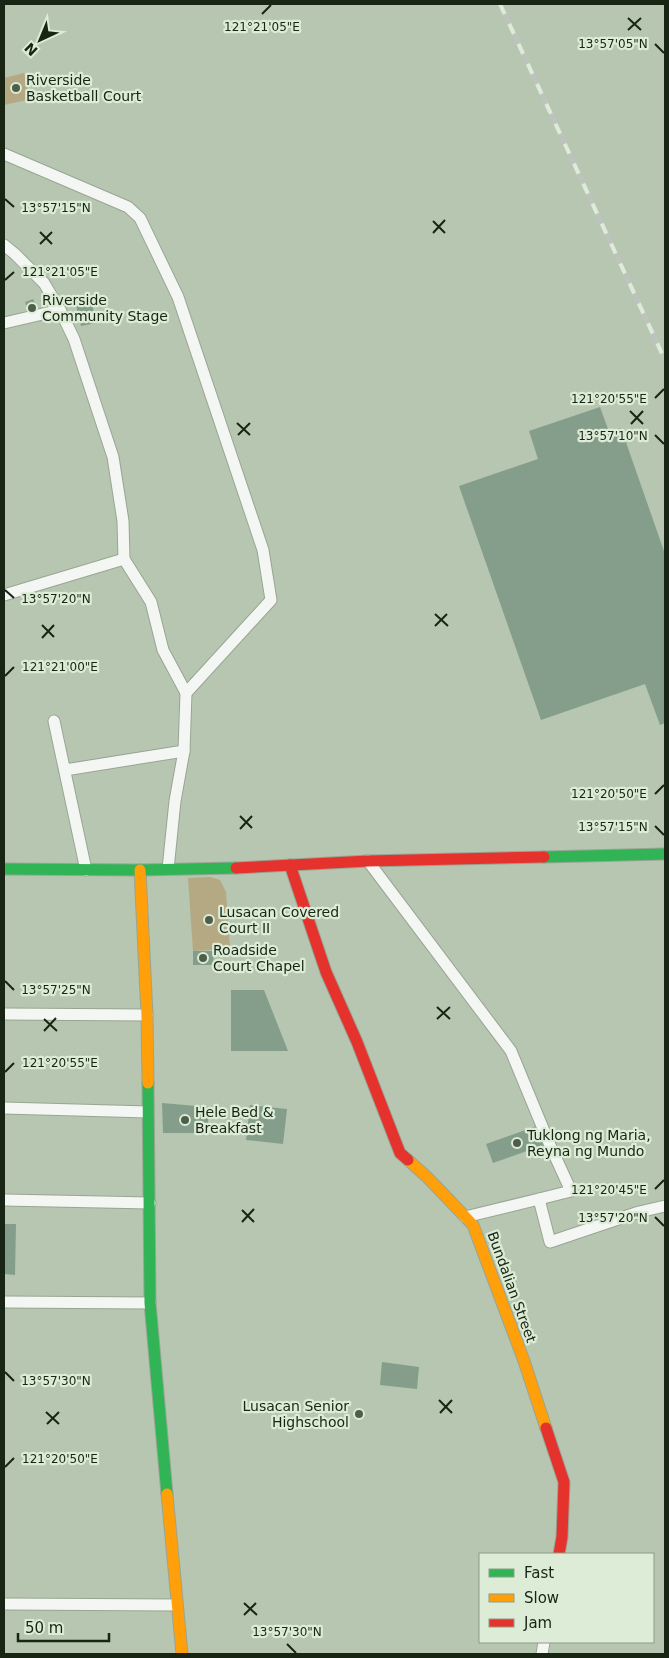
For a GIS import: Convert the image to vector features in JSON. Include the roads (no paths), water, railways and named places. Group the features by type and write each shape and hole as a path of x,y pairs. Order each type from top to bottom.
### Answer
{"street":[{"path":"4,154 128,207 140,218 178,297 263,550 271,600 186,693"},
{"path":"4,245 44,283 74,339 112,457 123,521 124,559 151,602 163,650 186,693 184,751 168,869"},
{"path":"4,323 60,310"},
{"path":"4,595 124,559"},
{"path":"54,721 86,870"},
{"path":"65,770 184,751"},
{"path":"4,869 140,870 368,861 665,854"},
{"path":"368,861 511,1051 549,1143 572,1192 465,1217"},
{"name":"Bundalian Street","path":"290,865 326,972 357,1042 400,1153 428,1178 473,1225 524,1361 564,1482 562,1537 559,1553"},
{"path":"140,870 147,1015 150,1303 182,1654"},
{"path":"4,1014 147,1015"},
{"path":"4,1108 148,1112"},
{"path":"539,1199 550,1242 639,1212 665,1206"},
{"path":"4,1200 150,1203"},
{"path":"4,1302 150,1303"},
{"path":"4,1604 176,1604"}],"railway":[{"path":"500,4 665,360"}],"place":[{"name":"Riverside Basketball Court","path":"16,88"},
{"name":"Riverside Community Stage","path":"32,308"},
{"name":"Lusacan Covered Court II","path":"209,920"},
{"name":"Roadside Court Chapel","path":"203,958"},
{"name":"Hele Bed & Breakfast","path":"185,1120"},
{"name":"Tuklong ng Maria, Reyna ng Mundo","path":"517,1143"},
{"name":"Lusacan Senior Highschool","path":"359,1414"}]}
